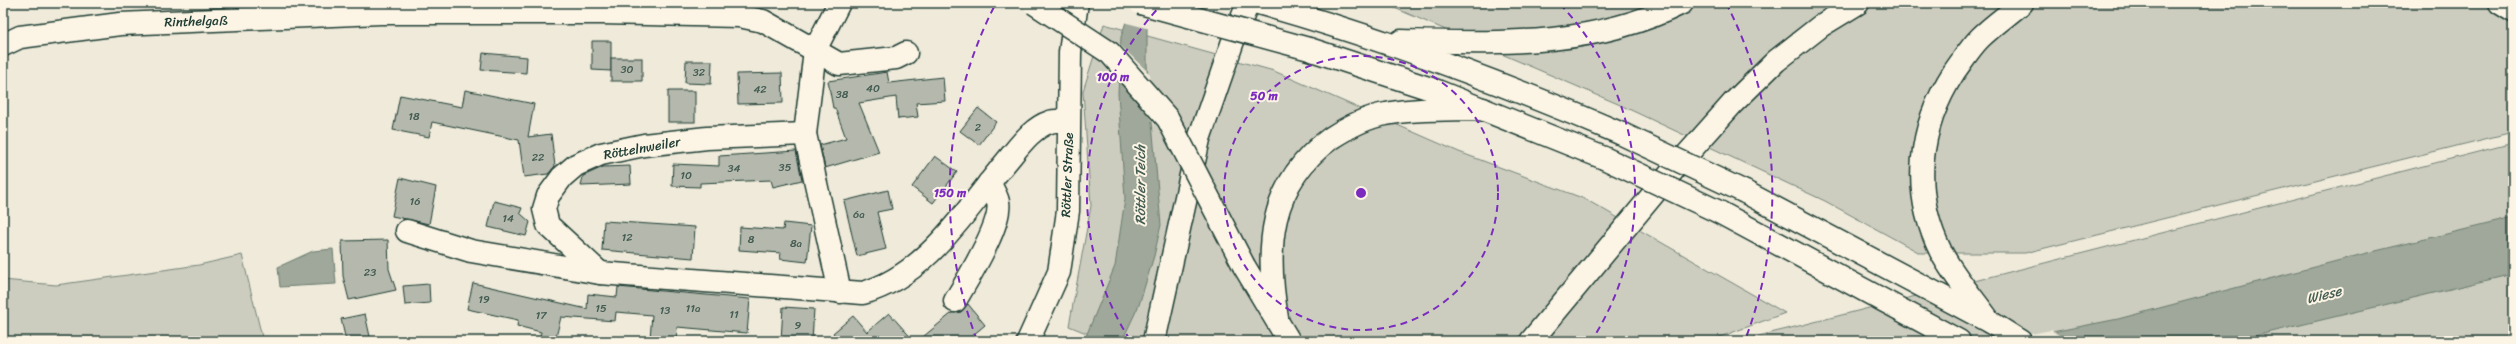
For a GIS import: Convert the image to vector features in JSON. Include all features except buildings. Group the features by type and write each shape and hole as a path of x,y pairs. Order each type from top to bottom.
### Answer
{"main road":[{"path":"839,3 818,44 805,134 840,292"},
{"path":"1034,3 1110,53 1168,119 1244,266 1277,318 1289,341"},
{"name":"Röttler Straße","path":"1028,341 1059,272 1068,211 1070,52 1077,3"},
{"path":"1140,3 1309,49 1483,109 1604,158 1719,212 1959,341"},
{"path":"1154,341 1199,139 1233,41 1248,3"},
{"path":"1258,3 1383,40 1516,89 1622,134 1745,192 1990,322 2020,341"},
{"path":"1383,40 1520,43 1562,39 1603,32 1660,14 1682,3"},
{"path":"1531,341 1670,174 1733,103 1776,62 1822,26 1858,3"},
{"path":"1990,322 1942,253 1930,226 1922,197 1921,158 1928,126 1940,94 1979,39 2022,3"},
{"path":"2500,3 2513,11"},
{"name":"Rinthelgaß","path":"3,45 20,37 120,24 380,13 601,13 739,16 763,21 818,44 839,64 896,58 906,53"},
{"path":"1277,318 1270,279 1271,241 1276,215 1286,188 1317,148 1343,130 1363,120 1385,114 1483,109"},
{"path":"407,231 471,251 600,273 863,293 883,288 902,277 952,228 1026,137 1050,122 1068,121"},
{"name":"Röttelnweiler","path":"600,273 548,225 544,209 548,196 562,177 576,165 601,154 644,145 707,138 805,134"},
{"path":"955,301 975,267 993,228 999,203 989,182"}],"shaded area":[{"path":"1383,3 2513,3 2513,132 2025,253 1920,253 1825,201 1618,104"},
{"path":"1104,24 1274,71 1459,152 1585,199 1785,313 1709,341 1106,341 1069,326 1091,206 1083,91"},
{"path":"2513,143 2513,341 1738,341 1787,329"},
{"path":"242,255 263,341 3,341 3,280 56,285 199,265"}],"water":[{"name":"Röttler Teich","path":"1132,3 1162,3 1147,29 1147,65 1161,225 1154,256 1139,305 1122,341 1084,341 1115,266 1125,199 1118,93 1121,37"},
{"name":"Wiese","path":"2513,218 2513,274 2234,341 2007,341 2118,319 2363,254"},
{"path":"333,249 336,284 280,287 278,267 313,251"}],"pier":[{"path":"1130,3 1164,4 1150,29 1123,22"},
{"path":"1118,43 1150,74 1155,126 1146,111 1117,78"},
{"path":"2051,330 2068,341 2005,341 2006,339"}]}
